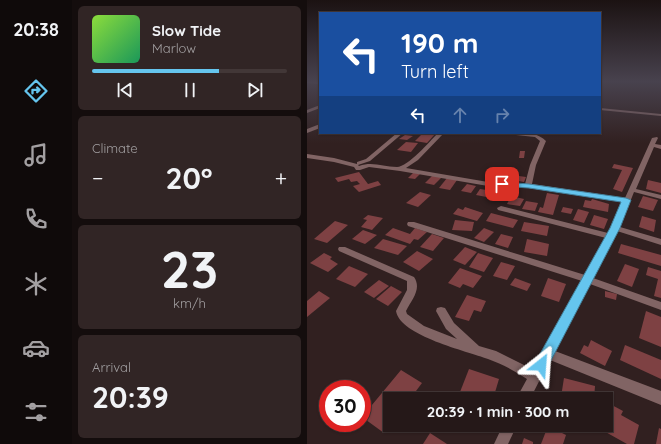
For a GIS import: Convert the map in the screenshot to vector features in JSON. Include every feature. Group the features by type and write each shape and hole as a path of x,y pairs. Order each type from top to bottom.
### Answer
{"street":[{"path":"307,112 319,106"},
{"path":"601,109 661,115"},
{"path":"307,124 310,126 307,130"},
{"path":"307,130 319,126"},
{"path":"307,156 349,163 356,166 358,169 368,163 399,134"},
{"path":"400,169 416,159 440,134"},
{"path":"522,134 537,136 543,141 533,165 529,186"},
{"path":"526,392 613,232 626,200 633,190 656,143"},
{"path":"368,163 488,184 529,186 626,200"},
{"path":"633,190 661,197"},
{"path":"501,208 661,242"},
{"path":"411,224 587,279 661,306"},
{"path":"343,249 411,279 413,283 412,290 405,300 401,311 403,316 420,329 449,342 492,355 522,369 534,377"},
{"path":"441,311 450,326 476,350"},
{"path":"547,353 661,398"},
{"path":"501,444 507,432"}],"building":[{"path":"422,134 435,134 427,143 415,141"},
{"path":"405,135 413,136 407,140 399,139"},
{"path":"406,142 418,143 411,152 397,150"},
{"path":"520,151 525,151 524,158 519,158"},
{"path":"614,164 633,168 622,192 613,189 622,170 612,168"},
{"path":"359,172 368,184 378,181 381,185 359,192 353,186 360,184 357,181 351,182 349,179 338,182 335,178"},
{"path":"414,172 421,173 415,179 408,178"},
{"path":"433,175 442,177 434,185 425,183"},
{"path":"512,175 526,177 524,182 507,179 508,176"},
{"path":"447,178 457,180 450,190 439,188"},
{"path":"648,180 661,183 661,193 646,189"},
{"path":"467,184 476,186 471,193 461,191"},
{"path":"480,189 500,192 497,199 476,195"},
{"path":"420,192 431,195 418,207 406,203"},
{"path":"547,193 559,195 553,215 538,212 540,207 543,208"},
{"path":"511,196 524,199 520,206 507,204"},
{"path":"643,196 658,200 653,211 638,207"},
{"path":"592,199 609,204 608,212 583,207 585,200 591,201"},
{"path":"526,201 538,203 535,211 522,209"},
{"path":"465,207 483,213 477,221 453,214 458,208 463,210"},
{"path":"563,207 573,209 571,214 561,212"},
{"path":"578,209 589,212 584,223 573,220"},
{"path":"491,213 518,220 513,228 486,221"},
{"path":"368,215 383,218 372,230 361,227 367,220 363,219"},
{"path":"594,215 608,219 604,229 590,225"},
{"path":"642,216 656,220 654,232 639,227"},
{"path":"455,220 474,222 472,231 452,230"},
{"path":"335,221 348,225 327,243 314,239"},
{"path":"524,222 549,226 547,236 521,231"},
{"path":"393,228 410,234 415,228 427,232 418,240 414,239 410,244 385,235"},
{"path":"484,228 494,232 484,242 474,238"},
{"path":"363,230 377,235 365,244 352,239"},
{"path":"432,234 444,238 433,251 420,247"},
{"path":"501,234 513,237 508,248 495,244"},
{"path":"383,239 407,246 398,255 374,248"},
{"path":"527,239 549,244 547,256 524,252"},
{"path":"621,244 661,255 661,266 618,253"},
{"path":"465,247 477,252 465,265 453,260"},
{"path":"417,251 433,259 419,271 403,262"},
{"path":"324,253 332,257 330,259 338,264 328,272 310,263"},
{"path":"478,253 493,258 484,272 469,267"},
{"path":"501,262 515,266 507,280 493,276"},
{"path":"625,264 639,269 632,287 617,281"},
{"path":"349,266 368,274 355,287 336,279"},
{"path":"648,267 661,271 661,298 654,296 658,279 646,275"},
{"path":"460,268 482,276 473,288 463,284 460,288 448,283"},
{"path":"515,278 531,284 527,291 510,285"},
{"path":"548,278 566,284 559,302 541,296"},
{"path":"379,280 389,286 374,298 364,292"},
{"path":"391,286 402,292 388,306 376,299"},
{"path":"319,291 330,298 307,317 307,301"},
{"path":"605,291 617,294 616,300 605,297"},
{"path":"467,295 486,301 481,312 474,310 469,321 455,317"},
{"path":"646,311 661,317 661,347 639,338"},
{"path":"591,340 612,351 605,366 580,353 584,345 588,347"},
{"path":"625,345 661,360 661,379 620,360"},
{"path":"469,369 499,379 495,392 460,392"},
{"path":"401,370 422,383 415,392 383,392 384,433 371,424 371,406"},
{"path":"564,378 595,386 595,392 562,392"},
{"path":"613,406 623,411 621,415 639,425 634,444 627,444 606,432 613,432"},
{"path":"659,428 661,429 661,444 656,444"},
{"path":"546,432 560,432 566,435 563,444 541,444"},
{"path":"430,433 447,444 423,444"},
{"path":"524,438 533,442 533,444 522,444"}],"route":[{"path":"502,184 529,186 626,200 615,228 541,365"}]}
